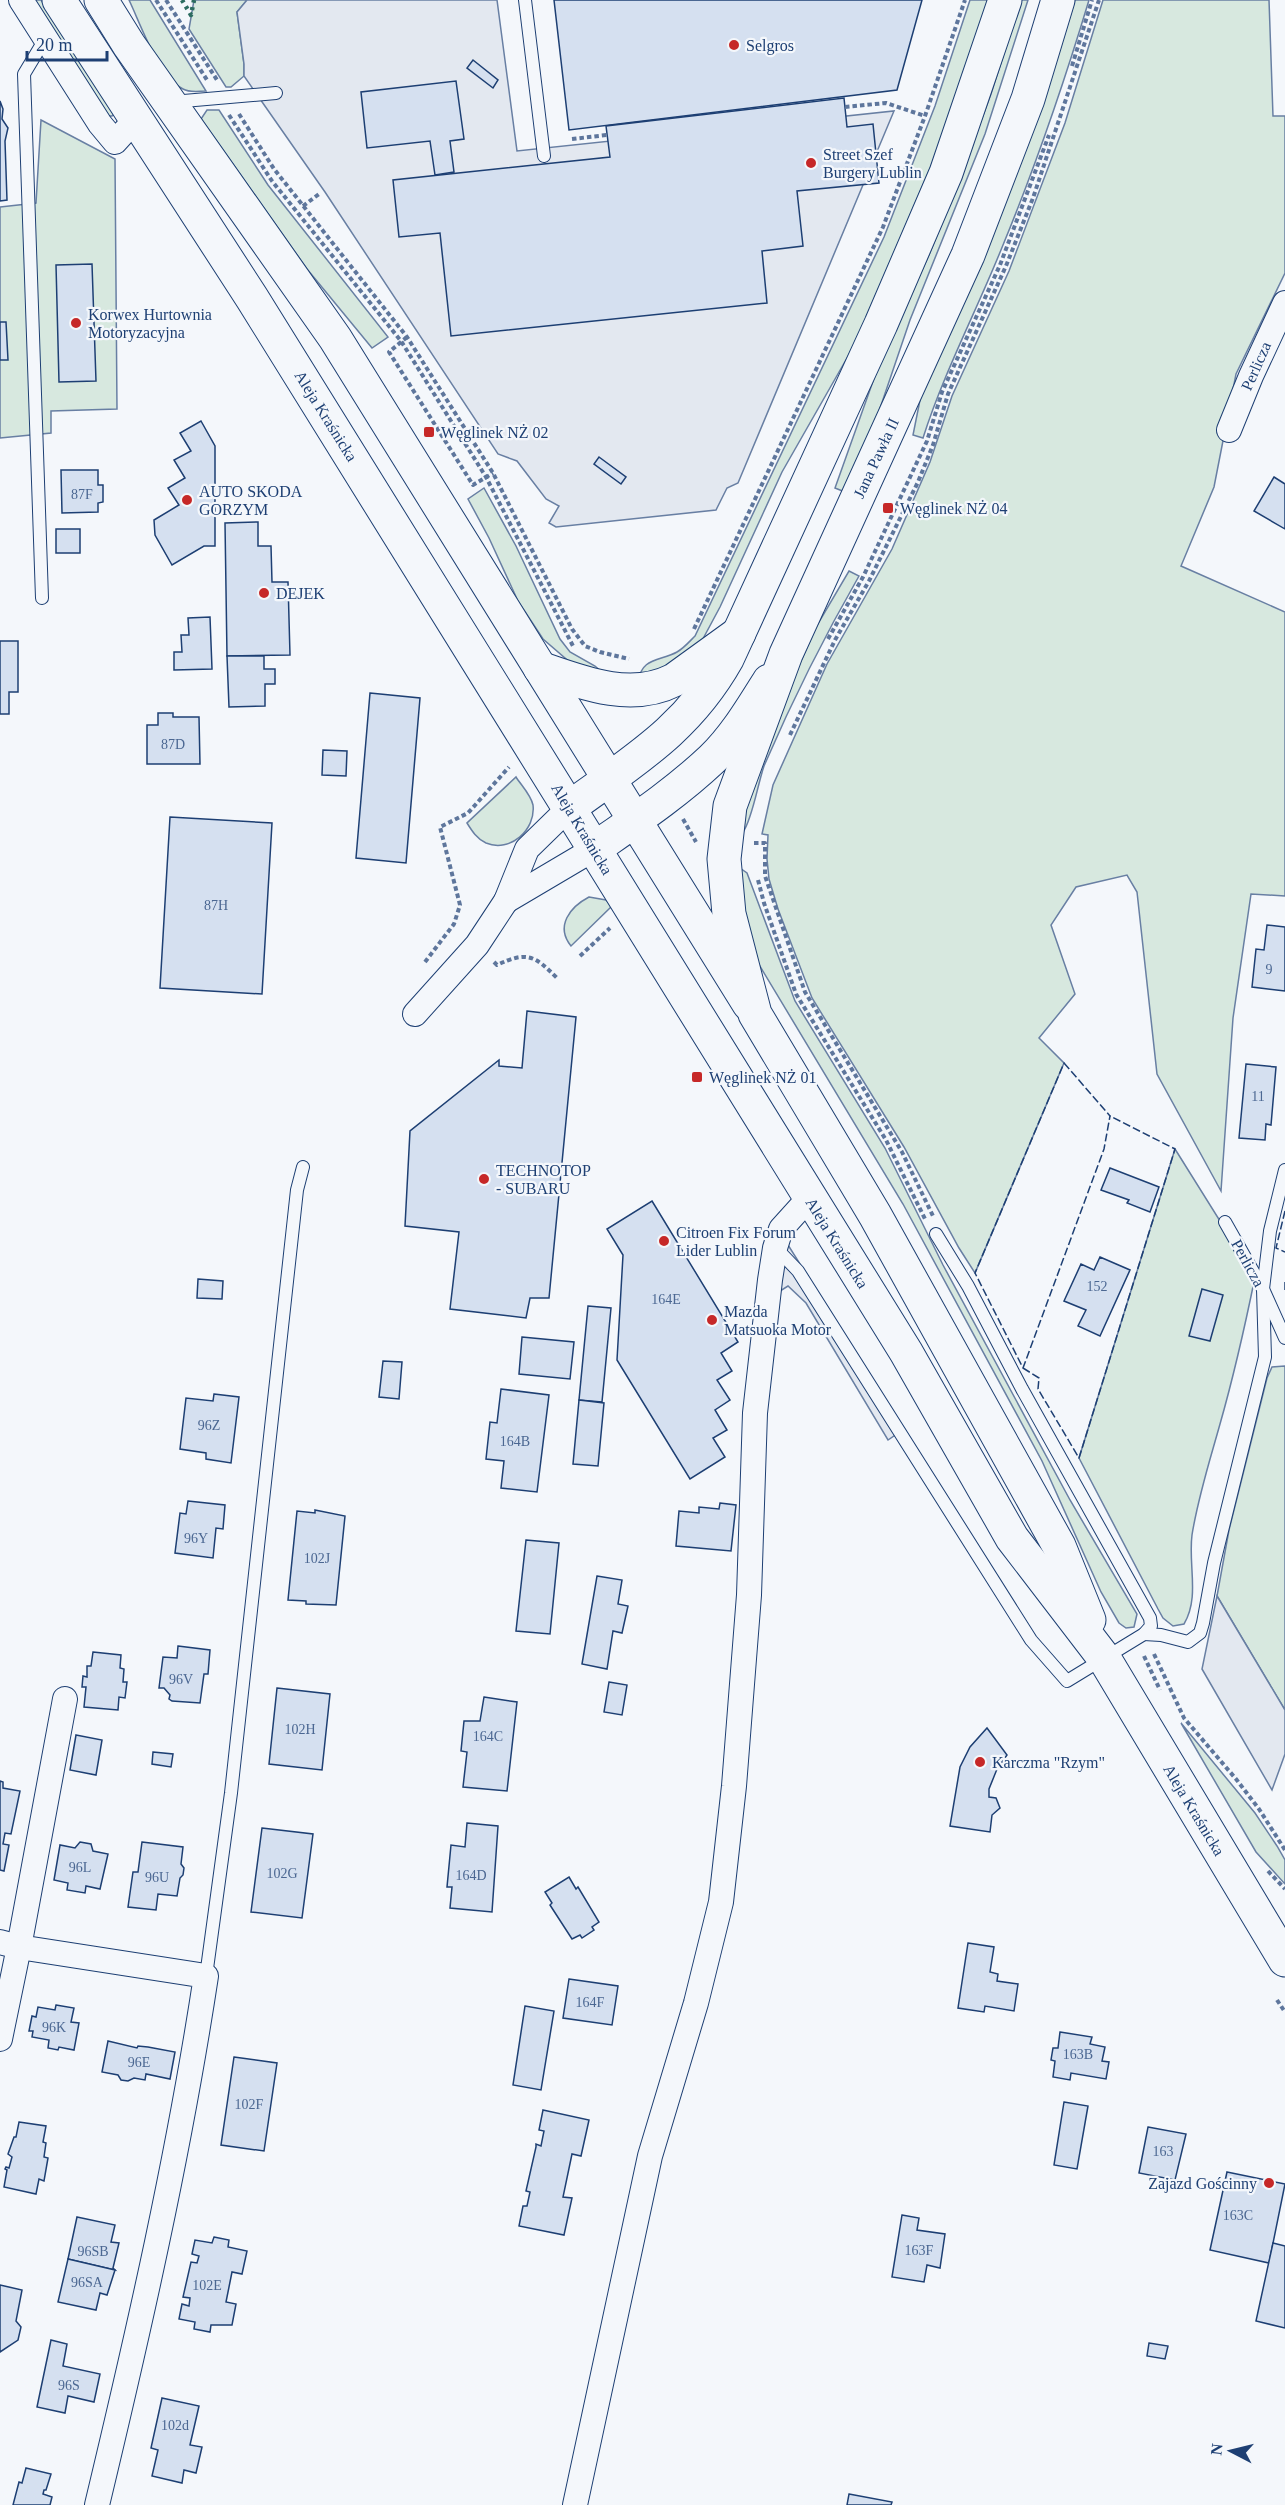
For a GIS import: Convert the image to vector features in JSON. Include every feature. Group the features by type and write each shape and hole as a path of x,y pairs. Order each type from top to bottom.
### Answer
{"main road":[{"name":"Aleja Kraśnicka","path":"59,0 125,131 264,316 906,1352 1012,1538 1104,1658 1285,1960"},
{"name":"Aleja Kraśnicka","path":"100,0 335,338 755,1014 875,1215 1059,1546 1104,1658"},
{"path":"569,808 658,742 698,704 712,685 740,633 881,324 946,173 1005,0"},
{"name":"Jana Pawła II","path":"594,849 635,820 712,759 750,711 786,654 968,255 1028,99 1058,0"},
{"path":"540,668 594,686 614,689 648,689 674,680 740,633"},
{"path":"755,1014 729,914 724,877 724,842 730,806 736,787 786,654"}],"street":[{"name":"Aleja Kraśnicka","path":"21,0 100,124 125,131"},
{"name":"Perlicza","path":"1229,430 1285,303"},
{"path":"415,1014 477,945 506,901 528,849 569,808"},
{"path":"506,901 573,864 594,849"},
{"path":"575,2505 650,2156 696,2003 721,1902 734,1786 749,1595 755,1413 775,1248 781,1229 809,1198"},
{"path":"0,2040 10,1945 65,1699"},
{"path":"10,1945 206,1976 192,2072 124,2392 97,2505"}],"lane":[{"path":"525,0 544,156"},
{"path":"42,598 24,74 45,39"},
{"path":"169,102 276,93"},
{"path":"206,1976 231,1793 297,1190 303,1167"},
{"path":"1144,1634 1161,1635 1188,1642 1200,1633 1214,1563 1265,1357 1263,1289 1270,1231 1285,1170"},
{"name":"Perlicza","path":"1225,1222 1263,1289 1285,1338"},
{"path":"775,1248 798,1271 1031,1640 1067,1681 1144,1634 1151,1626 1150,1618 1022,1389 968,1286 936,1234"}],"path":[{"path":"156,0 274,169 407,337 492,473 572,629 585,646 635,661"},
{"path":"166,0 272,181 401,341 486,477 570,644 581,654"},
{"path":"692,633 887,216 965,0"},
{"path":"787,742 835,640 869,581 918,482 933,444 948,394 1006,266 1033,198 1100,0"},
{"path":"845,107 886,103 925,116"},
{"path":"572,139 607,135"},
{"path":"303,206 319,194"},
{"path":"407,337 389,352 473,485 492,473"},
{"path":"419,970 454,924 460,905 440,826 468,813 510,766"},
{"path":"682,818 698,846"},
{"path":"756,852 758,832"},
{"path":"749,842 765,843 765,876 805,992 902,1152 932,1212 936,1234"},
{"path":"756,870 764,903 796,994 886,1140 924,1217 936,1234"},
{"path":"580,956 614,924"},
{"path":"497,965 515,957 528,956 542,962 557,978"},
{"path":"1144,1634 1185,1718 1259,1809 1285,1850"},
{"path":"1277,2000 1285,2012"}],"shaded area":[{"path":"31,0 41,0 114,114 112,116 108,116"},
{"path":"129,0 150,0 206,91 183,89 166,73 151,49"},
{"path":"194,0 247,0 237,12 244,76 231,87 226,87 189,29"},
{"path":"247,0 497,0 517,151 894,111 738,483 727,488 716,510 556,527 549,523 559,506 546,499 517,461 498,454 325,192 244,76 237,12"},
{"path":"970,0 989,0 944,136 855,344 782,472 720,607 698,648 639,681 640,674 647,664 677,652 695,636 884,237 935,106"},
{"path":"1021,0 1028,0 985,134 910,320 875,423 845,492 835,488 882,356 929,255 956,188 991,94"},
{"path":"1075,0 1089,0 1060,93 1027,185 931,413 923,438 913,435 921,395 1056,62"},
{"path":"1103,0 1269,0 1273,116 1285,116 1285,273 1236,374 1214,487 1181,566 1285,612 1285,896 1251,894 1233,1018 1221,1191 1157,1074 1137,892 1127,875 1076,887 1051,925 1075,994 1039,1038 1064,1063 975,1273 904,1147 812,998 778,909 769,879 768,835 762,834 773,785 827,664 892,549 930,462 952,396 1009,271 1065,123"},
{"path":"207,110 219,110 268,185 388,337 372,348 307,269 201,119"},
{"path":"41,120 115,159 117,409 51,411 51,433 0,438 0,207 36,203"},
{"path":"484,488 516,546 560,639 570,652 603,673 572,664 543,639 518,601 468,499"},
{"path":"849,571 859,576 797,693 764,766 752,810 743,832 742,794 816,627"},
{"path":"516,777 532,801 533,814 530,823 526,831 512,842 504,845 486,843 477,837 467,823"},
{"path":"737,866 747,873 795,1001 885,1148 943,1265 1070,1500 1137,1614 1134,1627 1126,1628 1119,1623 1101,1592 1042,1461 903,1204 755,958 748,940"},
{"path":"589,897 606,900 612,906 571,946 564,931 567,918 576,906"},
{"path":"1175,1149 1255,1277 1235,1369 1192,1535 1193,1592 1189,1614 1184,1624 1173,1626 1163,1618 1079,1458"},
{"path":"783,1237 904,1429 888,1440 806,1303 788,1286 777,1293"},
{"path":"1285,1366 1285,1710 1217,1596 1229,1530 1267,1378 1272,1367"},
{"path":"1217,1596 1285,1710 1285,1754 1272,1790 1202,1669"},
{"path":"1181,1723 1255,1813 1277,1846 1285,1860 1285,1884 1256,1852"}],"building":[{"name":"Selgros","path":"554,0 922,0 897,90 569,130"},
{"path":"473,60 498,80 493,88 467,68"},
{"path":"456,81 464,139 450,141 454,172 435,175 430,141 367,148 361,92"},
{"path":"844,98 847,127 873,124 879,183 797,191 803,246 762,251 767,303 451,336 440,233 399,237 393,180 610,157 606,126"},
{"path":"0,101 3,109 2,119 8,128 5,141 7,200 0,201"},
{"name":"Korwex Hurtownia Motoryzacyjna","path":"92,264 96,381 59,382 56,265"},
{"path":"0,322 6,322 8,360 0,360"},
{"path":"201,421 215,446 215,546 204,546 172,565 155,535 154,520 179,505 168,488 185,478 174,460 191,451 180,433"},
{"path":"599,457 626,477 621,484 594,464"},
{"path":"61,470 98,470 98,485 103,485 103,502 98,503 98,512 62,513"},
{"path":"1274,477 1285,484 1285,529 1254,511"},
{"path":"258,522 258,546 271,546 272,582 288,582 290,655 227,656 225,523"},
{"path":"56,529 80,529 80,553 56,553"},
{"path":"210,617 212,669 174,670 174,652 182,652 181,635 189,635 188,618"},
{"path":"0,641 18,641 18,692 9,692 9,714 0,714"},
{"path":"227,656 264,656 264,669 275,669 275,684 265,684 265,706 229,707"},
{"path":"370,693 420,698 406,863 356,858"},
{"path":"158,713 173,713 173,717 199,717 200,764 147,764 147,725 158,725"},
{"path":"323,750 347,751 346,776 322,775"},
{"path":"170,817 272,823 262,994 160,988"},
{"path":"1267,925 1285,927 1285,991 1252,987 1256,949 1264,950"},
{"name":"TECHNOTOP - SUBARU","path":"527,1011 576,1017 549,1298 530,1298 526,1318 450,1309 459,1232 405,1226 410,1131 499,1060 499,1066 522,1068"},
{"path":"1246,1064 1276,1067 1271,1125 1266,1124 1265,1140 1239,1138"},
{"path":"1110,1168 1159,1187 1150,1212 1127,1203 1129,1200 1101,1190"},
{"path":"652,1201 738,1342 721,1353 732,1371 717,1380 730,1400 715,1410 727,1430 713,1438 725,1457 690,1479 617,1360 623,1255 607,1229"},
{"path":"1100,1257 1130,1270 1100,1336 1078,1326 1086,1310 1064,1301 1081,1264 1094,1270"},
{"path":"198,1279 223,1281 222,1299 197,1298"},
{"path":"1202,1289 1223,1295 1210,1341 1189,1336"},
{"path":"588,1306 611,1308 602,1402 579,1400"},
{"path":"522,1337 574,1342 570,1379 519,1374"},
{"path":"383,1361 402,1362 399,1399 379,1397"},
{"path":"501,1389 549,1395 537,1492 501,1488 504,1461 486,1459 490,1422 497,1423"},
{"path":"214,1394 239,1397 231,1463 206,1459 206,1453 180,1449 186,1398 213,1401"},
{"path":"579,1400 604,1403 598,1466 573,1464"},
{"path":"188,1501 225,1505 223,1529 216,1528 213,1558 175,1553 180,1513 186,1514"},
{"path":"720,1503 736,1505 731,1551 676,1546 679,1511 699,1513 699,1507 719,1509"},
{"path":"315,1510 345,1516 336,1605 306,1604 306,1601 288,1600 297,1511 315,1513"},
{"path":"526,1540 559,1543 550,1634 516,1631"},
{"path":"597,1576 622,1580 618,1604 628,1606 622,1633 613,1631 607,1669 582,1664"},
{"path":"178,1646 210,1650 208,1674 204,1674 200,1703 172,1701 164,1688 159,1688 163,1657 177,1658"},
{"path":"93,1652 121,1655 120,1668 124,1669 123,1682 127,1682 125,1698 119,1697 118,1710 84,1707 86,1687 82,1687 83,1676 87,1677 87,1666 91,1666"},
{"path":"609,1682 627,1685 622,1715 604,1712"},
{"path":"277,1688 330,1694 322,1770 269,1764"},
{"path":"484,1697 517,1702 507,1791 463,1787 467,1752 461,1751 464,1721 480,1721"},
{"path":"987,1728 1007,1755 997,1769 989,1789 989,1797 996,1798 1000,1808 992,1815 990,1832 950,1826 960,1767 970,1747"},
{"path":"76,1735 102,1740 96,1775 70,1770"},
{"path":"153,1752 173,1754 171,1767 152,1764"},
{"path":"0,1781 3,1782 3,1788 20,1791 11,1834 5,1833 3,1844 9,1845 4,1871 0,1870"},
{"path":"467,1823 498,1826 492,1912 450,1908 452,1887 447,1887 451,1845 465,1847"},
{"path":"262,1828 313,1834 302,1918 251,1912"},
{"path":"80,1842 91,1844 93,1851 108,1854 100,1889 86,1886 85,1893 67,1890 68,1883 54,1880 60,1845 75,1848"},
{"path":"142,1842 183,1847 181,1864 184,1868 177,1896 158,1894 156,1910 128,1907 133,1872 138,1872"},
{"path":"569,1877 576,1889 578,1887 599,1922 592,1927 594,1930 582,1938 580,1935 572,1939 550,1905 552,1903 545,1892"},
{"path":"968,1943 994,1947 990,1972 998,1974 997,1981 1018,1984 1014,2011 985,2006 984,2012 958,2008"},
{"path":"569,1979 618,1986 612,2025 563,2018"},
{"path":"56,2005 74,2008 71,2022 79,2023 74,2050 59,2047 58,2050 48,2048 49,2040 32,2037 33,2031 29,2031 32,2016 36,2017 38,2007 55,2010"},
{"path":"525,2006 554,2011 541,2090 513,2085"},
{"path":"1060,2032 1092,2037 1090,2044 1105,2047 1102,2061 1109,2062 1106,2079 1071,2073 1070,2080 1053,2077 1055,2061 1051,2060 1053,2048 1058,2048"},
{"path":"108,2041 137,2048 138,2046 148,2047 175,2052 170,2079 146,2074 145,2080 134,2078 128,2081 121,2080 118,2075 102,2072"},
{"path":"234,2057 277,2063 264,2151 221,2145"},
{"path":"1064,2102 1088,2106 1077,2169 1054,2165"},
{"path":"543,2110 589,2120 581,2156 572,2154 563,2197 572,2198 564,2235 519,2226 523,2206 527,2206 530,2192 526,2191 536,2144 541,2146 544,2131 539,2130"},
{"path":"19,2122 46,2126 43,2142 46,2143 44,2157 48,2158 44,2181 39,2179 36,2194 4,2187 7,2170 5,2169 9,2168 12,2157 8,2154 14,2137 16,2137"},
{"path":"1148,2127 1186,2134 1175,2180 1139,2173"},
{"path":"1227,2172 1285,2184 1269,2263 1210,2250"},
{"path":"902,2215 919,2218 917,2230 945,2234 940,2268 927,2265 924,2282 892,2277"},
{"path":"77,2217 115,2225 111,2242 119,2243 113,2268 115,2270 68,2259"},
{"path":"214,2237 229,2240 228,2247 247,2251 242,2274 232,2272 226,2302 236,2304 232,2325 211,2325 210,2332 194,2329 195,2322 179,2319 182,2304 189,2306 190,2298 183,2297 191,2262 197,2263 199,2256 192,2254 195,2240 212,2243"},
{"path":"1273,2243 1285,2246 1285,2328 1256,2321"},
{"path":"68,2259 115,2270 107,2295 100,2293 96,2310 58,2302"},
{"path":"0,2285 22,2290 16,2321 21,2327 18,2340 0,2352"},
{"path":"51,2340 67,2344 63,2366 100,2374 94,2402 68,2396 65,2413 37,2407"},
{"path":"1149,2343 1168,2346 1165,2359 1147,2356"},
{"path":"162,2398 199,2406 190,2445 202,2447 196,2473 184,2470 182,2483 152,2476 158,2450 151,2448"},
{"path":"26,2468 51,2474 43,2494 52,2497 50,2505 13,2505 19,2482 22,2483"},
{"path":"849,2494 892,2502 891,2505 847,2505"}],"hedge":[{"path":"182,0 191,15 194,0"}],"fence":[{"path":"1064,1063 1110,1116 1104,1149 1023,1368 975,1273 1064,1063"},
{"path":"1023,1368 1039,1378 1038,1389 1079,1458 1175,1149 1110,1116"},
{"path":"1285,1211 1276,1248 1285,1252"},
{"path":"1285,1282 1285,1290"}],"place":[{"name":"Selgros","path":"734,45"},
{"name":"Street Szef Burgery Lublin","path":"811,163"},
{"name":"Korwex Hurtownia Motoryzacyjna","path":"76,323"},
{"name":"Węglinek NŻ 02","path":"429,432"},
{"name":"AUTO SKODA GORZYM","path":"187,500"},
{"name":"Węglinek NŻ 04","path":"888,508"},
{"name":"DEJEK","path":"264,593"},
{"name":"Węglinek NŻ 01","path":"697,1077"},
{"name":"TECHNOTOP - SUBARU","path":"484,1179"},
{"name":"Citroen Fix Forum Lider Lublin","path":"664,1241"},
{"name":"Mazda Matsuoka Motor","path":"712,1320"},
{"name":"Karczma \"Rzym\"","path":"980,1762"},
{"name":"Zajazd Gościnny","path":"1269,2183"}]}
